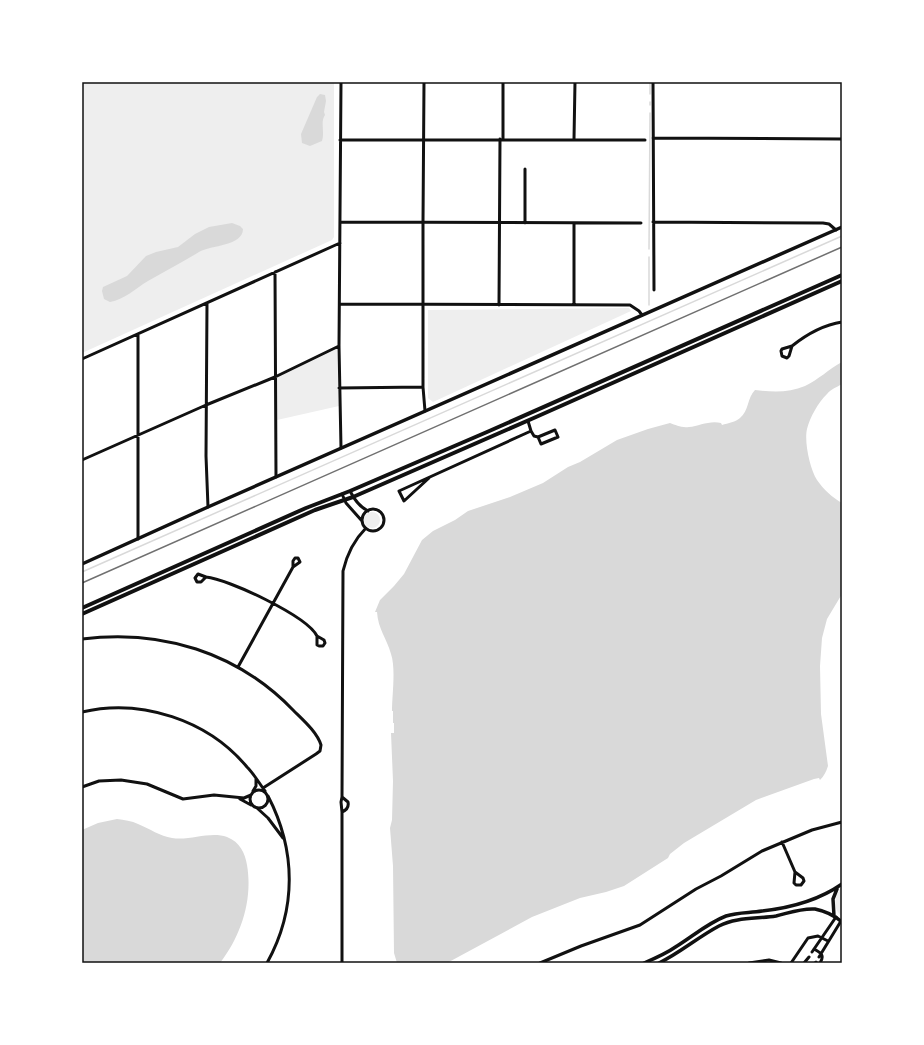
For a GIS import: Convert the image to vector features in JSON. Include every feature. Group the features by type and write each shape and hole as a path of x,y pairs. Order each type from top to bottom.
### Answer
{"main road":[{"path":"82,608 306,508 350,491 842,275"},
{"path":"82,614 315,510 352,497 528,421 842,281"}],"street":[{"path":"340,82 339,388 341,448"},
{"path":"424,82 423,387 425,411"},
{"path":"498,305 503,82"},
{"path":"574,139 575,82"},
{"path":"653,82 654,290"},
{"path":"653,138 842,140"},
{"path":"340,140 645,140"},
{"path":"525,169 525,223"},
{"path":"340,222 574,224 641,223"},
{"path":"653,222 823,223 833,226 836,230"},
{"path":"574,224 574,305"},
{"path":"82,564 842,227"},
{"path":"82,359 340,243"},
{"path":"275,272 276,477"},
{"path":"207,303 206,405 208,507"},
{"path":"340,304 630,305 642,315"},
{"path":"792,346 814,331 842,322"},
{"path":"138,334 138,539"},
{"path":"82,460 206,405 275,377 339,346"},
{"path":"339,388 423,387"},
{"path":"528,421 531,431 534,436 538,437 541,444 558,437 555,430 538,437"},
{"path":"429,478 404,501 399,491 531,431"},
{"path":"350,491 352,497 368,511"},
{"path":"342,494 344,500 363,521 366,528 376,531 380,529 384,523 381,513 375,510 368,511 364,516 363,521"},
{"path":"342,963 341,802 343,571 351,548 359,535 366,528"},
{"path":"238,667 293,568"},
{"path":"206,577 225,582 273,603 309,627 317,636"},
{"path":"82,639 116,636 139,636 177,643 197,649 216,656 238,667 257,679 286,702 311,729 318,739 321,745 320,751 263,788"},
{"path":"82,712 112,708 131,708 149,710 176,718 201,729 225,745 256,777 268,796 278,817 289,869 288,899 282,928 267,963"},
{"path":"82,787 99,781 121,780 146,784 183,799 214,796 244,798 250,795 256,786 256,777"},
{"path":"253,791 259,789 265,791"},
{"path":"250,795 252,805"},
{"path":"257,808 265,806 268,802 268,796"},
{"path":"342,797 348,802 348,806 345,811 342,812"},
{"path":"238,798 257,808 268,818 284,840"},
{"path":"540,963 581,946 640,925 696,889 721,876 762,851 812,830 842,822"},
{"path":"782,842 795,872 794,883 796,885 801,885 803,883 803,878 795,872"},
{"path":"644,963 670,951 701,929 724,917 795,905 822,896 842,884"},
{"path":"812,952 835,917 833,899 837,888"},
{"path":"659,963 709,932 730,922 741,919 762,918 809,909 823,911 842,922 819,957"},
{"path":"791,963 808,938 816,936 828,942"},
{"path":"814,949 821,953 823,958 820,963"},
{"path":"804,963 809,957"},
{"path":"749,963 769,960 781,963"}],"shaded area":[{"path":"82,82 334,82 334,237 332,240 82,353"},
{"path":"320,94 325,95 326,101 323,121 323,138 322,141 310,146 302,143 301,134 317,97"},
{"path":"232,223 243,229 242,235 238,239 199,252 120,299 110,302 104,299 102,291 103,287 127,276 146,256 178,247 195,234 209,227"},
{"path":"629,308 631,311 433,402 428,398 428,310"},
{"path":"337,349 339,406 277,420 276,378"},
{"path":"842,362 842,384 830,391 820,402 810,420 806,434 808,455 814,475 825,490 842,503 842,594 827,619 822,638 820,666 821,714 828,766 823,777 820,780 819,778 814,779 756,800 684,843 670,854 668,858 624,886 580,898 532,917 447,963 397,963 394,953 393,866 390,828 392,820 393,781 391,733 394,733 392,711 393,667 389,649 379,624 377,612 375,612 380,600 404,574 422,540 433,531 455,520 468,511 510,497 543,483 568,467 580,462 617,440 670,423 686,427 713,422 721,423 722,425 734,421 743,415 752,393 755,390 793,390 814,381"},
{"path":"369,512 375,512 380,517 378,526 375,528 369,528 364,523 364,517"},
{"path":"117,819 133,822 159,834 172,838 179,839 207,835 220,835 232,839 239,845 247,865 247,904 244,917 234,941 220,963 82,963 82,830 98,823"},
{"path":"842,887 842,916 835,906 835,902 837,894"}],"waterway":[{"path":"650,82 650,94"},
{"path":"649,249 650,113"},
{"path":"82,572 842,236"},
{"path":"649,257 649,305"}],"railway":[{"path":"82,583 842,247"}]}
